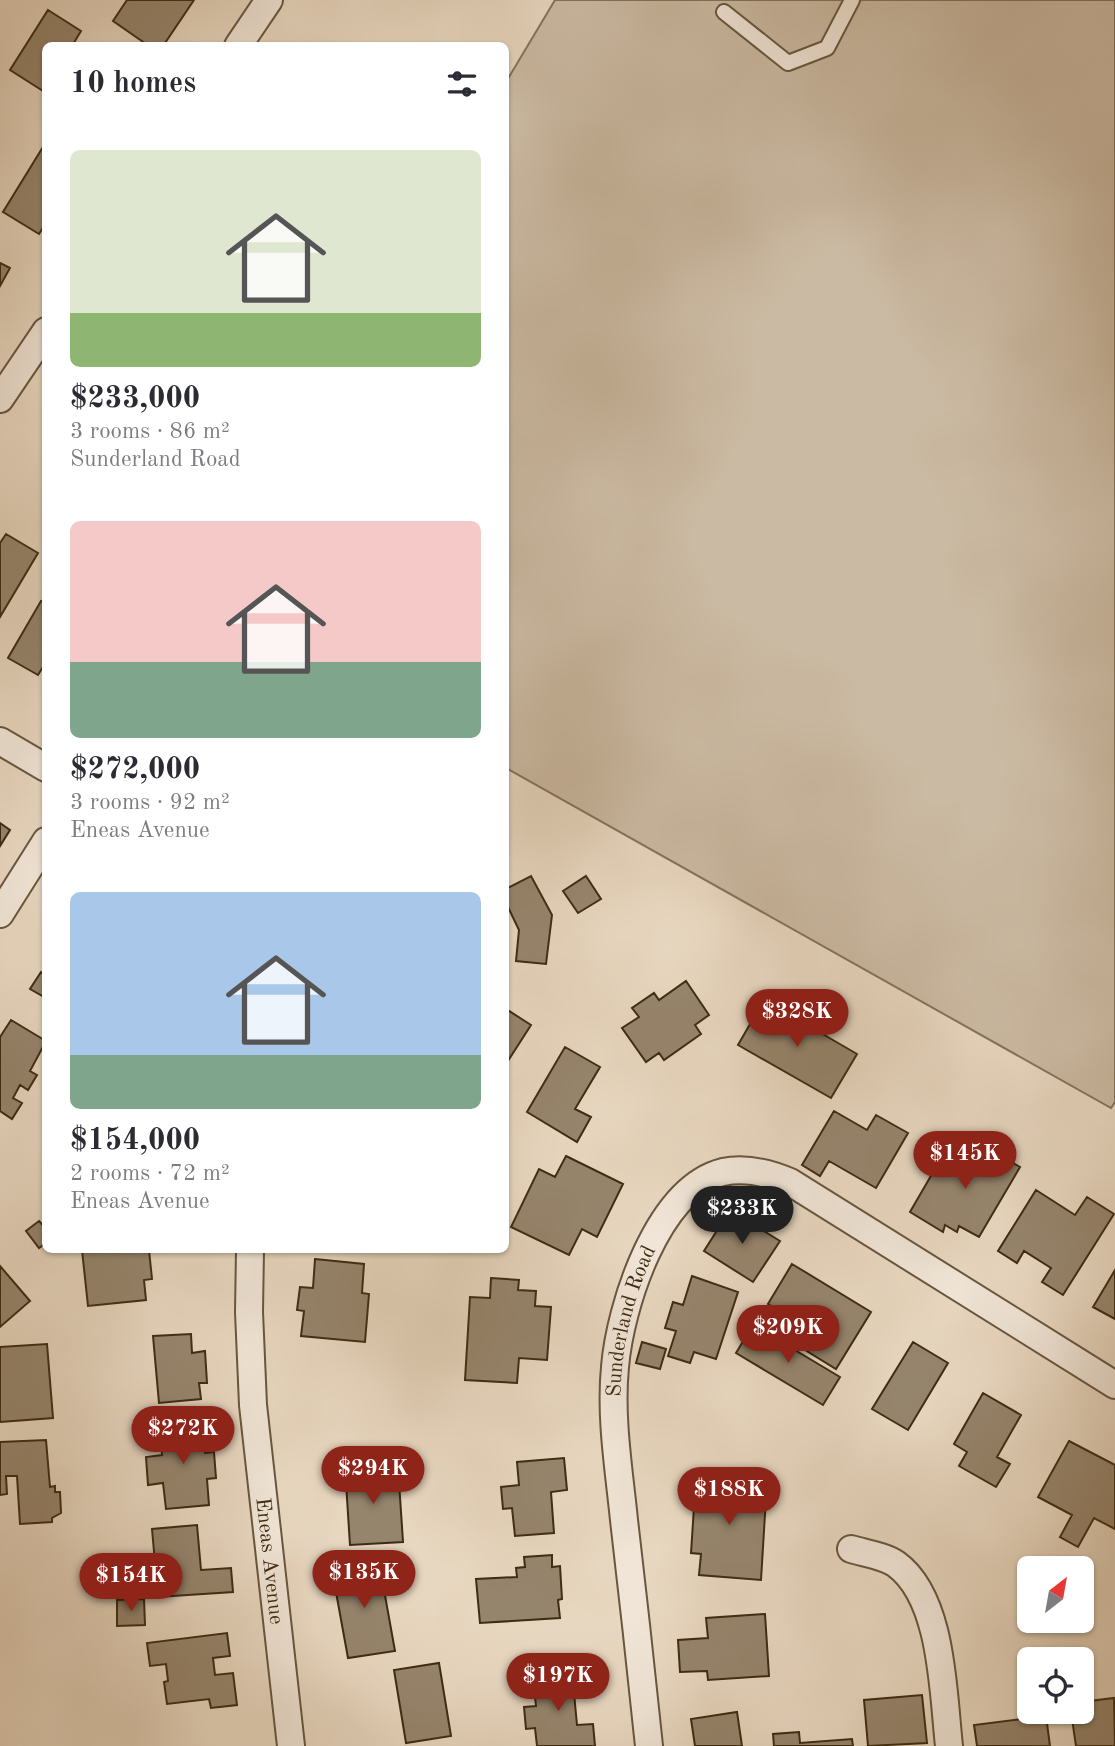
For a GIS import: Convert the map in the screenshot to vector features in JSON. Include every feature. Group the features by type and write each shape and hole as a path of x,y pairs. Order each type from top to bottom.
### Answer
{"street":[{"path":"241,42 269,0"},
{"path":"0,399 42,337"},
{"path":"0,741 42,766"},
{"path":"0,914 42,847"},
{"name":"Sunderland Road","path":"649,1746 620,1476 614,1402 615,1366 622,1325 635,1282 665,1218 683,1195 704,1180 723,1172 747,1170 771,1174 790,1182 1115,1385"},
{"name":"Eneas Avenue","path":"250,1253 253,1405 291,1746"},
{"path":"850,1549 896,1564 918,1588 934,1626 949,1746"}],"lane":[{"path":"724,12 788,63 827,48 852,0"}],"shaded area":[{"path":"555,0 1115,0 1115,1102 1111,1108 509,770 509,77"}],"building":[{"path":"127,0 194,0 166,42 143,42 113,21"},
{"path":"48,10 81,31 74,42 42,42 42,90 10,70"},
{"path":"42,149 42,229 39,234 3,212"},
{"path":"0,263 10,268 0,286"},
{"path":"6,534 38,553 0,617 0,543"},
{"path":"42,601 42,668 38,675 8,658"},
{"path":"0,823 10,830 0,846"},
{"path":"531,876 552,915 546,964 516,961 519,930 509,909 509,887"},
{"path":"586,876 601,899 578,913 563,891"},
{"path":"41,972 42,973 42,996 30,989"},
{"path":"686,981 709,1015 695,1025 701,1034 664,1060 659,1053 646,1062 622,1028 639,1017 632,1008 654,993 659,1000"},
{"path":"764,1000 857,1054 831,1098 738,1045"},
{"path":"509,1011 531,1025 509,1059"},
{"path":"11,1020 42,1039 42,1048 30,1071 37,1075 28,1090 20,1085 13,1098 22,1103 12,1119 0,1111 0,1037"},
{"path":"565,1047 600,1067 575,1109 591,1117 577,1142 527,1112"},
{"path":"834,1111 867,1130 876,1115 908,1133 876,1188 829,1161 820,1176 802,1165"},
{"path":"950,1143 973,1156 962,1175 967,1178 985,1147 1020,1167 979,1237 959,1226 957,1232 945,1225 943,1232 910,1212"},
{"path":"566,1156 623,1184 597,1237 582,1229 569,1255 511,1227 539,1169 555,1177"},
{"path":"1036,1190 1075,1215 1087,1197 1114,1214 1063,1295 1042,1282 1051,1268 1024,1251 1017,1263 998,1251"},
{"path":"730,1210 780,1241 753,1282 704,1251"},
{"path":"39,1221 42,1224 42,1246 39,1248 26,1231"},
{"path":"82,1253 149,1253 152,1279 144,1280 146,1300 88,1306"},
{"path":"315,1259 364,1264 362,1293 369,1294 365,1342 301,1336 304,1311 297,1310 300,1287 313,1288"},
{"path":"792,1264 871,1312 836,1369 776,1332 786,1315 768,1304"},
{"path":"0,1266 30,1301 0,1327"},
{"path":"1115,1270 1115,1319 1093,1307"},
{"path":"692,1276 738,1292 716,1359 694,1352 690,1363 668,1356 676,1331 665,1328 673,1302 683,1305"},
{"path":"491,1278 519,1280 518,1290 536,1291 535,1306 551,1307 547,1360 519,1358 517,1383 465,1380 470,1297 490,1298"},
{"path":"753,1325 840,1377 823,1405 736,1353"},
{"path":"191,1334 192,1353 205,1351 207,1383 199,1383 201,1399 159,1403 153,1336"},
{"path":"642,1342 666,1349 660,1369 636,1363"},
{"path":"913,1342 948,1363 908,1430 872,1409"},
{"path":"47,1344 53,1418 0,1422 0,1347"},
{"path":"983,1393 1021,1415 997,1457 1010,1464 996,1487 959,1466 967,1452 954,1444"},
{"path":"202,1422 205,1453 214,1452 216,1478 207,1479 209,1505 166,1509 163,1483 148,1485 146,1457 162,1455 160,1426"},
{"path":"46,1440 50,1487 55,1486 55,1492 60,1492 61,1513 52,1518 52,1522 20,1524 17,1476 6,1476 7,1494 0,1495 0,1442"},
{"path":"1069,1441 1115,1465 1115,1529 1094,1518 1078,1547 1060,1537 1072,1515 1038,1497"},
{"path":"564,1458 567,1490 551,1492 554,1533 515,1536 512,1508 503,1509 501,1487 519,1485 517,1462"},
{"path":"389,1464 390,1482 399,1482 403,1542 350,1545 345,1467"},
{"path":"696,1476 767,1481 761,1580 699,1575 701,1554 691,1553"},
{"path":"197,1525 201,1570 231,1568 233,1592 158,1597 152,1529"},
{"path":"552,1555 552,1567 560,1566 560,1618 480,1623 476,1579 517,1577 516,1568 525,1567 524,1557"},
{"path":"379,1562 395,1651 348,1658 332,1570"},
{"path":"144,1599 145,1625 117,1626 117,1600"},
{"path":"765,1614 769,1676 708,1680 707,1671 680,1672 678,1640 708,1638 706,1618"},
{"path":"227,1633 230,1656 213,1658 215,1675 233,1673 237,1705 211,1708 209,1699 167,1704 164,1682 168,1681 166,1664 150,1666 147,1643"},
{"path":"439,1663 451,1736 406,1743 394,1670"},
{"path":"585,1674 587,1692 574,1693 577,1725 593,1724 595,1746 537,1746 535,1728 526,1729 524,1707 536,1706 533,1679"},
{"path":"922,1695 927,1743 868,1746 864,1700"},
{"path":"1114,1698 1115,1746 1076,1746 1073,1724 1094,1724 1094,1700"},
{"path":"737,1712 742,1746 695,1746 691,1719"},
{"path":"1017,1720 1017,1724 1047,1724 1050,1746 977,1746 974,1725"},
{"path":"799,1732 800,1743 852,1739 853,1746 774,1746 773,1734"}]}
